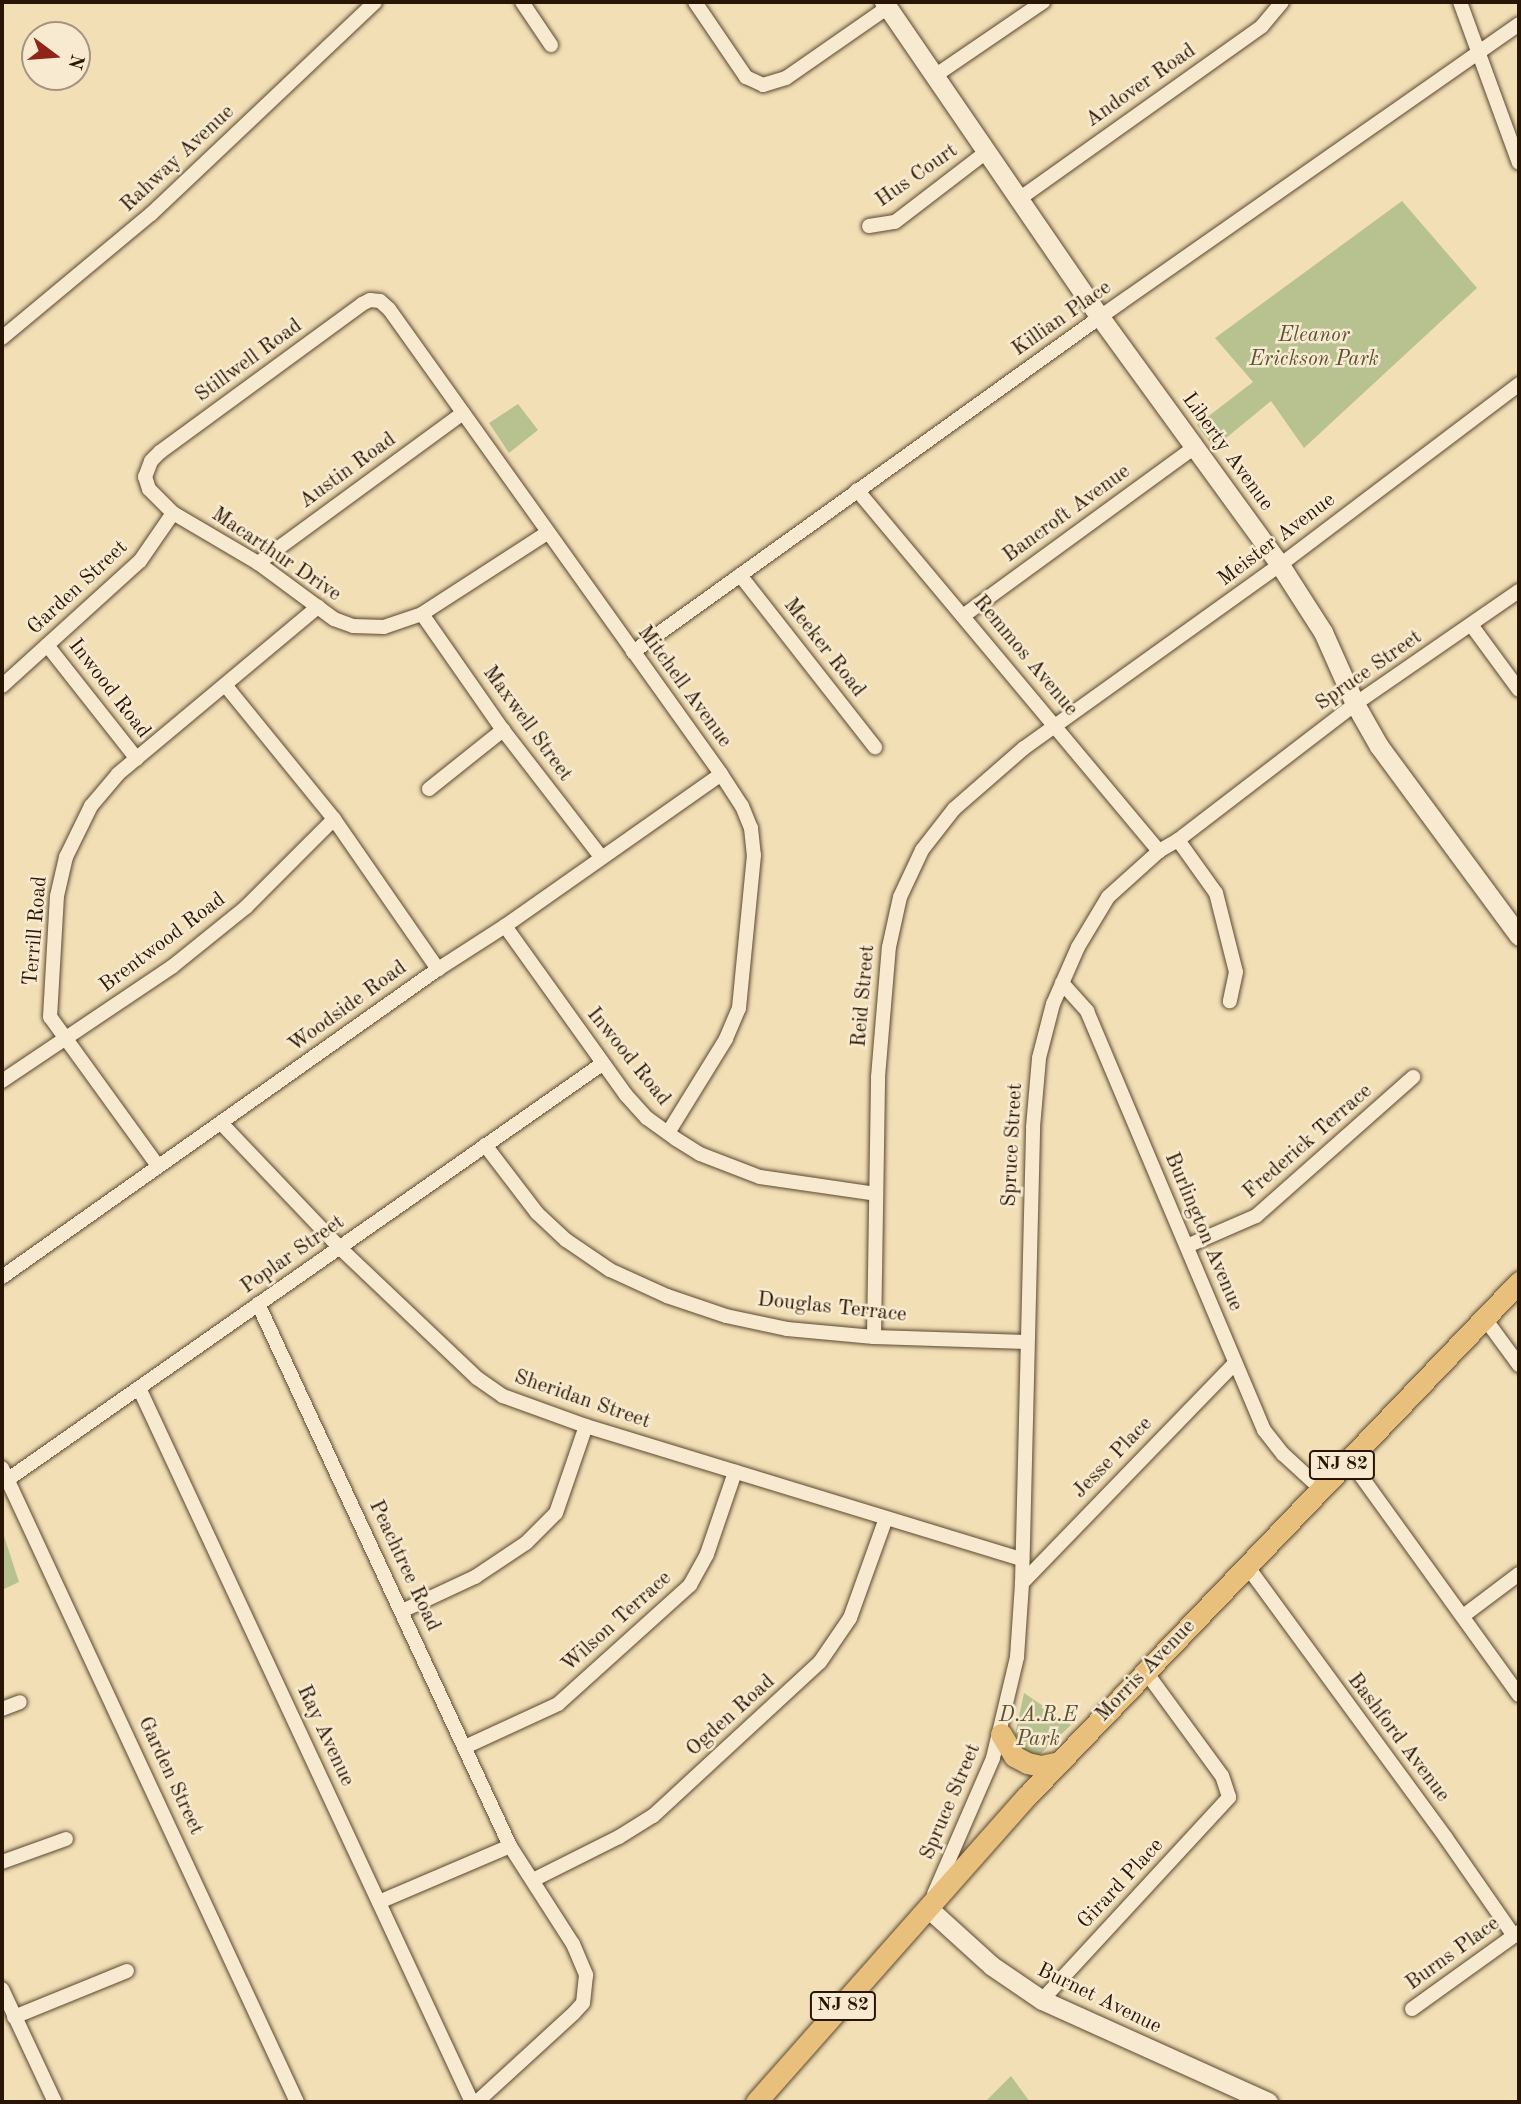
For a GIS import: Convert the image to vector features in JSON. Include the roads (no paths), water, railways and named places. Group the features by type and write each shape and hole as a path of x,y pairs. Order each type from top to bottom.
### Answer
{"main road":[{"name":"Morris Avenue","path":"756,2102 1060,1762 1483,1316 1519,1282"},
{"path":"1001,1734 1014,1756 1027,1763 1041,1766 1060,1762"}],"street":[{"name":"Rahway Avenue","path":"2,338 151,214 375,2"},
{"path":"522,2 551,45"},
{"path":"695,2 746,77 763,85 786,78 886,4"},
{"path":"936,75 1043,2"},
{"name":"Andover Road","path":"1018,199 1262,26 1282,2"},
{"path":"1460,2 1519,163"},
{"name":"Liberty Avenue","path":"886,4 936,75 985,153 1280,565 1323,632 1355,704 1379,746 1519,936"},
{"name":"Killian Place","path":"633,652 1101,317 1519,24"},
{"name":"Hus Court","path":"869,226 895,222 985,153"},
{"name":"Stillwell Road","path":"145,477 150,461 160,452 362,304 370,300 380,301 389,309"},
{"name":"Mitchell Avenue","path":"389,309 721,774 742,806 751,828 754,855 739,1007 726,1039 668,1133"},
{"name":"Meister Avenue","path":"1057,726 1280,565 1519,384"},
{"name":"Austin Road","path":"258,563 463,413"},
{"name":"Bancroft Avenue","path":"963,617 1196,446"},
{"name":"Macarthur Drive","path":"145,477 149,489 173,513 258,563 343,623 374,628 404,622 422,614 547,533"},
{"name":"Remmos Avenue","path":"857,490 1159,851"},
{"name":"Garden Street","path":"2,686 140,561 173,513"},
{"name":"Meeker Road","path":"740,575 875,747"},
{"name":"Spruce Street","path":"928,1908 1001,1734 1017,1657 1022,1583 1033,1127 1039,1058 1062,983 1078,947 1108,897 1159,851 1178,840 1355,704 1472,626 1519,591"},
{"name":"Terrill Road","path":"158,1166 50,1017 60,878 73,837 91,806 118,774 318,607"},
{"name":"Maxwell Street","path":"422,614 503,730 601,858"},
{"path":"1472,626 1519,690"},
{"name":"Inwood Road","path":"47,645 137,759"},
{"path":"226,686 334,819 438,969"},
{"name":"Reid Street","path":"874,1337 878,1077 888,947 900,897 922,849 949,814 1024,748 1057,726"},
{"path":"429,789 503,730"},
{"name":"Woodside Road","path":"2,1277 438,969 505,926 721,774"},
{"name":"Brentwood Road","path":"2,1081 173,966 235,916 334,819"},
{"path":"1178,840 1216,894 1237,972 1230,1002"},
{"name":"Inwood Road","path":"505,926 602,1064 647,1118 700,1154 760,1177 876,1194"},
{"name":"Burlington Avenue","path":"1062,983 1087,1012 1264,1430 1283,1454 1320,1488"},
{"name":"Poplar Street","path":"4,1474 139,1388 602,1064"},
{"name":"Frederick Terrace","path":"1187,1246 1256,1216 1413,1077"},
{"name":"Sheridan Street","path":"222,1123 340,1248 477,1378 521,1405 1022,1559"},
{"name":"Douglas Terrace","path":"485,1145 537,1213 566,1240 610,1270 667,1296 726,1316 787,1329 874,1337 1027,1342"},
{"name":"Peachtree Road","path":"258,1304 510,1846 580,1958 586,1975 583,2003 474,2102"},
{"path":"1483,1316 1519,1365"},
{"name":"Jesse Place","path":"1022,1583 1234,1363"},
{"name":"Ray Avenue","path":"139,1388 474,2102"},
{"path":"402,1611 475,1577 526,1543 556,1513 586,1426"},
{"path":"1348,1458 1519,1695"},
{"name":"Wilson Terrace","path":"465,1747 558,1704 691,1584 707,1555 735,1472"},
{"name":"Garden Street","path":"4,1474 297,2102"},
{"name":"Ogden Road","path":"533,1880 619,1838 653,1816 820,1662 838,1641 850,1618 886,1518"},
{"name":"Bashford Avenue","path":"1247,1566 1517,1934"},
{"path":"1463,1616 1519,1574"},
{"name":"Girard Place","path":"1042,2000 1229,1797 1222,1776 1146,1672"},
{"path":"2,1709 20,1702"},
{"path":"2,1862 66,1839"},
{"path":"379,1902 510,1846"},
{"name":"Burnet Avenue","path":"928,1908 992,1966 1042,2000 1268,2102"},
{"name":"Burns Place","path":"1412,2009 1517,1934"},
{"path":"15,2017 127,1971"},
{"path":"2,1989 55,2102"}],"park label":[{"name":"Eleanor Erickson Park","path":"1314,348"},
{"name":"D.A.R.E Park","path":"1038,1728"}]}
